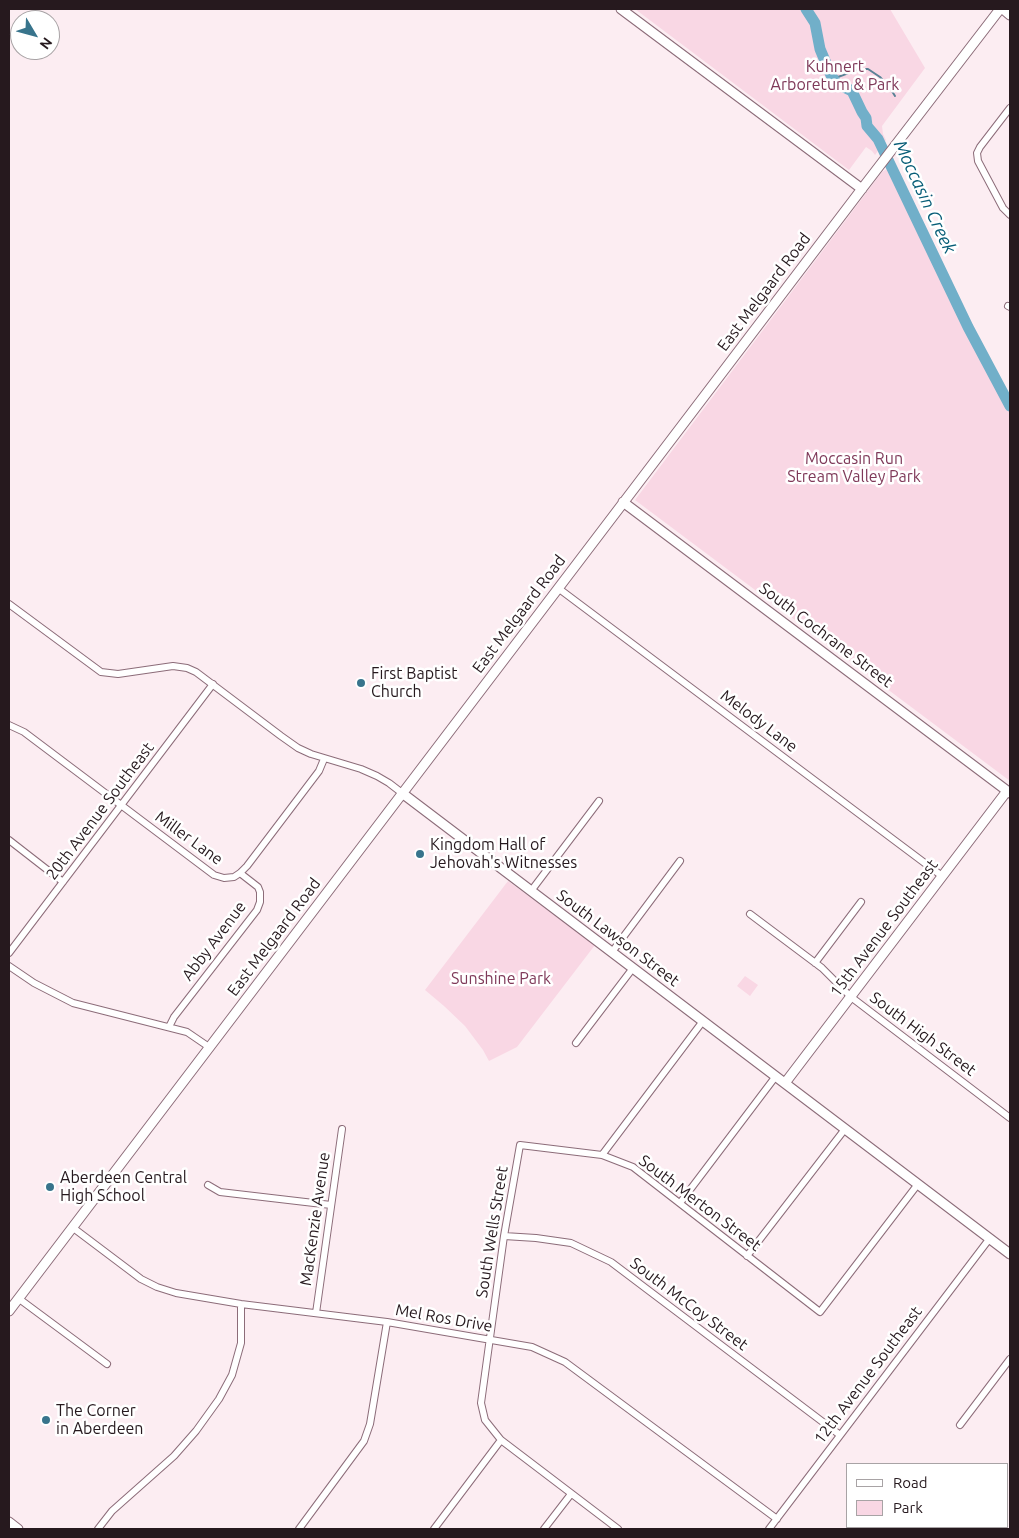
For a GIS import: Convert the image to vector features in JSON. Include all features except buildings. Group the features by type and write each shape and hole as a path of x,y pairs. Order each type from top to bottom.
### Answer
{"street":[{"path":"621,9 862,189"},
{"path":"1001,9 1010,14"},
{"name":"East Melgaard Road","path":"9,1310 876,169 1001,9"},
{"path":"1009,111 977,153 978,160 1003,208 1010,215"},
{"name":"South Cochrane Street","path":"623,502 1009,792"},
{"name":"Melody Lane","path":"558,588 942,876"},
{"name":"South Lawson Street","path":"9,604 101,672 118,674 166,667 180,667 196,672 304,751 324,759 361,769 389,782 1010,1254"},
{"name":"20th Avenue Southeast","path":"9,954 213,684"},
{"name":"Miller Lane","path":"9,724 24,732 214,875 224,878 234,877 240,873 319,771 324,759"},
{"name":"15th Avenue Southeast","path":"785,1083 942,876 1009,792"},
{"path":"531,891 599,801"},
{"path":"9,840 63,882"},
{"path":"612,952 680,862"},
{"name":"Abby Avenue","path":"169,1027 174,1017 256,910 260,902 258,887 240,873"},
{"path":"815,963 861,902"},
{"name":"South High Street","path":"750,914 815,963 851,997 1010,1118"},
{"path":"9,966 34,983 73,1003 187,1032 209,1047"},
{"path":"576,1043 633,968"},
{"path":"602,1154 704,1021"},
{"path":"680,1203 776,1076"},
{"name":"MacKenzie Avenue","path":"316,1314 342,1129"},
{"path":"747,1256 845,1129"},
{"name":"South Merton Street","path":"520,1145 602,1154 633,1167 820,1312 918,1184"},
{"name":"South Wells Street","path":"520,1145 504,1236 489,1340 481,1403 485,1420 501,1440 618,1529"},
{"path":"208,1185 220,1192 331,1205"},
{"name":"Mel Ros Drive","path":"72,1228 132,1273 157,1287 176,1293 241,1304 387,1322 532,1347 565,1362 777,1519"},
{"name":"South McCoy Street","path":"504,1236 571,1243 611,1262 840,1435"},
{"name":"12th Avenue Southeast","path":"769,1529 990,1238"},
{"path":"18,1298 108,1364"},
{"path":"98,1529 112,1511 174,1456 219,1400 232,1375 241,1343 241,1304"},
{"path":"299,1529 364,1441 370,1424 387,1322"},
{"path":"960,1425 1010,1359"},
{"path":"434,1529 501,1440"},
{"path":"544,1529 571,1494"},
{"path":"9,1522 18,1529"}],"green space":[{"name":"Kuhnert Arboretum & Park","path":"635,9 890,9 925,68 882,126 886,140 875,155 866,147 849,170"},
{"name":"Moccasin Run Stream Valley Park","path":"892,166 968,327 1010,406 1010,781 635,500 882,172"},
{"name":"Sunshine Park","path":"508,881 595,945 517,1047 489,1061 465,1026 425,990"},
{"path":"745,976 758,985 750,996 737,986"}],"waterway":[{"name":"Moccasin Creek","path":"806,9 815,23 820,49 831,75 836,83 852,91 866,118 867,126 878,139 968,327 1010,406"},
{"path":"831,75 838,77 859,69 868,69 880,77 895,96"}],"place":[{"name":"First Baptist Church","path":"361,683"},
{"name":"Kingdom Hall of Jehovah's Witnesses","path":"420,854"},
{"name":"Aberdeen Central High School","path":"50,1187"},
{"name":"The Corner in Aberdeen","path":"46,1420"}]}
